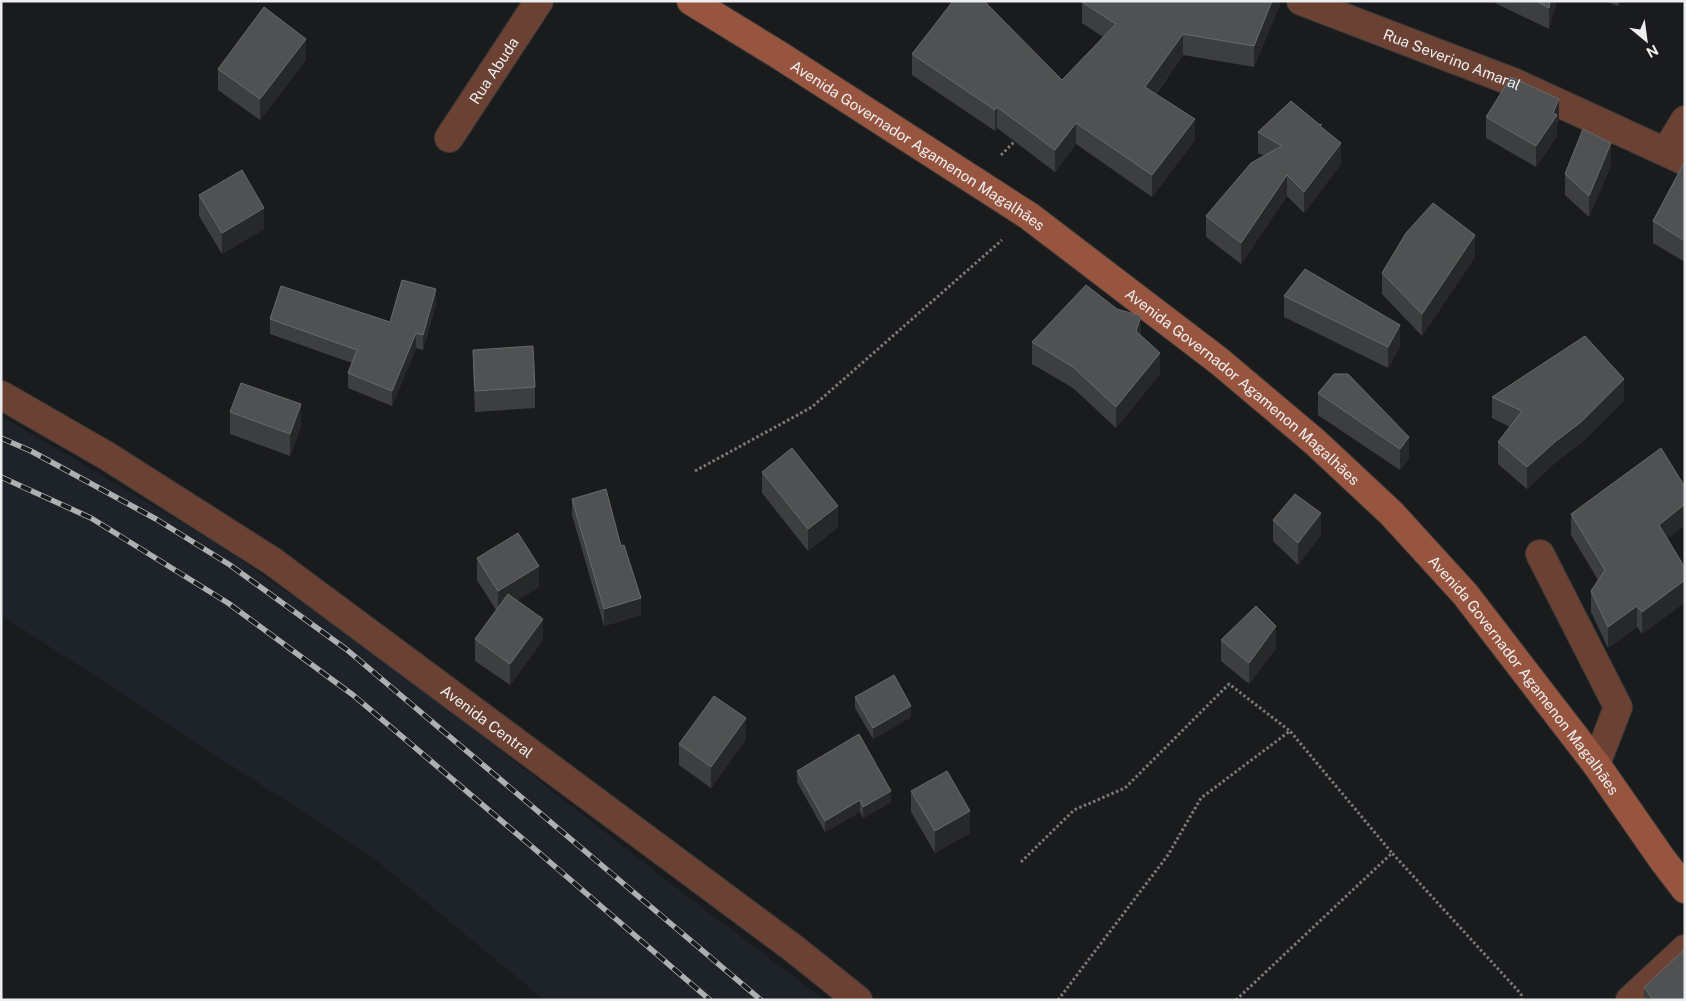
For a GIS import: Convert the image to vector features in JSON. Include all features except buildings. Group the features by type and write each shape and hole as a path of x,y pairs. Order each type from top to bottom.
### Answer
{"main road":[{"name":"Avenida Governador Agamenon Magalhães","path":"691,1 779,55 1029,216 1219,361 1315,442 1392,514 1465,594 1596,764 1685,889"}],"street":[{"name":"Rua Abuda","path":"449,138 539,1"},
{"name":"Rua Severino Amaral","path":"1301,1 1513,82 1676,156"},
{"path":"1676,156 1685,120"},
{"name":"Avenida Central","path":"1,395 107,456 272,561 777,936 858,1000"},
{"path":"1540,554 1618,707 1596,764"},
{"path":"1630,1000 1685,949"}],"path":[{"path":"974,181 1023,134"},
{"path":"696,471 812,406 1029,216"},
{"path":"1021,862 1074,810 1125,788 1229,684 1290,731 1392,853 1521,994 1522,1000"},
{"path":"1058,1000 1168,855 1202,798 1290,731"},
{"path":"1236,1000 1392,853"}],"shaded area":[{"path":"1,416 215,542 400,671 657,873 825,1000 544,1000 373,858 1,615"}],"railway":[{"path":"1,438 31,451 156,519 230,565 346,649 761,1000"},
{"path":"1,477 91,518 228,603 353,695 710,1000"}]}
